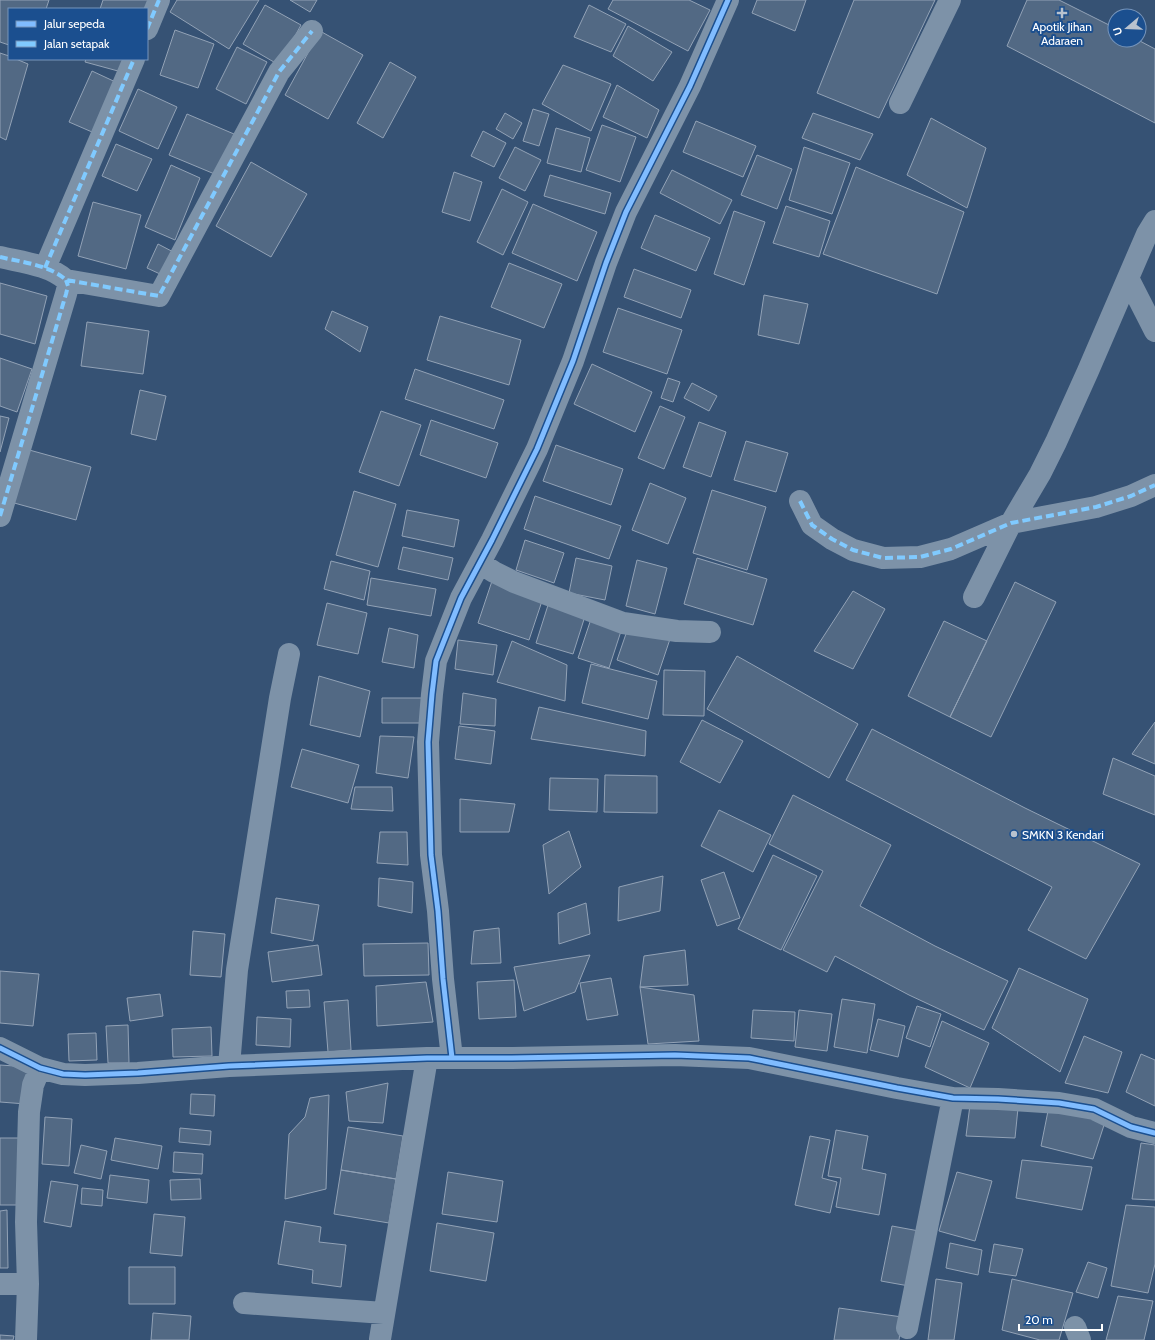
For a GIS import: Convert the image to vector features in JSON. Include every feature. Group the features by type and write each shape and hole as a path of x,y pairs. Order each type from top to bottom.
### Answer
{"street":[{"path":"148,27 159,0"},
{"path":"452,1058 443,979 438,911 431,855 428,742 436,661 461,598 537,449 573,361 606,263 626,212 690,86 728,0"},
{"path":"900,103 950,0"},
{"path":"0,257 45,268 59,274 66,280 159,296 279,72 312,31"},
{"path":"45,268 134,60"},
{"path":"974,597 1011,523 1040,474 1056,442 1147,234 1155,221"},
{"path":"1128,278 1155,331"},
{"path":"0,516 66,294 68,286 66,280"},
{"path":"800,501 812,525 853,550 883,558 920,557 951,549 1011,523 1096,507 1131,496 1155,485"},
{"path":"480,563 514,582 623,623 677,631 710,632"},
{"path":"228,1066 237,970 280,698 289,654"},
{"path":"0,1048 40,1068 63,1074 85,1075 138,1073 228,1066 427,1058 675,1055 749,1058 953,1098 1060,1103 1094,1109 1131,1127 1155,1133"},
{"path":"380,1339 427,1058"},
{"path":"26,1340 28,1284 26,1222 29,1112 33,1085 40,1068"},
{"path":"907,1328 953,1098"},
{"path":"0,1284 28,1284"},
{"path":"244,1303 384,1313"}],"building":[{"path":"0,0 49,0 46,8 8,8 8,45 0,42"},
{"path":"103,0 151,0 147,8 100,8"},
{"path":"177,0 259,0 229,49 170,12"},
{"path":"290,0 317,0 310,12"},
{"path":"613,0 689,0 710,10 688,51 608,9"},
{"path":"757,0 806,0 795,31 752,13"},
{"path":"854,0 935,0 879,118 817,93"},
{"path":"1027,0 1059,0 1107,24 1107,48 1147,48 1147,45 1155,49 1155,123 1007,46"},
{"path":"265,5 301,25 279,65 243,44"},
{"path":"589,5 626,24 611,52 574,37"},
{"path":"628,26 672,52 653,81 613,56"},
{"path":"175,30 214,44 198,88 160,75"},
{"path":"320,31 363,55 328,119 285,95"},
{"path":"237,47 267,62 246,104 216,89"},
{"path":"0,53 8,56 8,60 18,60 28,64 6,140 0,137"},
{"path":"86,60 133,60 129,74 85,62"},
{"path":"390,62 416,77 383,138 357,123"},
{"path":"563,65 611,84 591,131 542,104"},
{"path":"92,71 122,85 99,135 69,122"},
{"path":"617,85 659,110 647,138 603,117"},
{"path":"138,89 177,107 158,149 119,131"},
{"path":"533,109 549,114 539,146 523,141"},
{"path":"505,113 522,123 513,139 496,129"},
{"path":"813,113 873,134 860,160 802,138"},
{"path":"187,114 234,134 217,175 169,155"},
{"path":"931,118 986,148 967,208 907,175"},
{"path":"696,121 756,146 743,177 683,152"},
{"path":"602,125 636,137 620,182 586,170"},
{"path":"556,128 590,138 581,172 547,163"},
{"path":"483,131 506,143 494,167 471,156"},
{"path":"116,144 152,159 137,191 102,176"},
{"path":"515,147 541,160 525,191 499,178"},
{"path":"804,147 850,163 832,214 789,200"},
{"path":"757,155 792,169 777,209 741,195"},
{"path":"251,162 307,194 271,257 216,226"},
{"path":"171,165 200,178 175,240 145,227"},
{"path":"856,167 964,212 937,294 823,254"},
{"path":"672,170 732,200 720,224 660,193"},
{"path":"454,172 482,182 470,221 442,212"},
{"path":"550,175 611,193 605,214 544,196"},
{"path":"502,189 528,202 503,255 477,242"},
{"path":"93,202 141,215 126,269 78,256"},
{"path":"533,204 597,232 577,281 512,253"},
{"path":"786,206 830,221 819,257 773,243"},
{"path":"734,211 765,222 744,285 714,274"},
{"path":"655,215 710,238 696,271 641,248"},
{"path":"158,244 181,256 171,279 147,268"},
{"path":"509,263 562,284 544,328 491,307"},
{"path":"634,269 691,290 681,318 624,297"},
{"path":"0,283 47,296 35,344 0,334"},
{"path":"764,295 808,304 799,344 758,335"},
{"path":"618,308 682,330 667,374 603,352"},
{"path":"332,311 368,327 360,352 325,329"},
{"path":"440,316 521,340 509,385 427,360"},
{"path":"87,322 149,331 143,374 81,366"},
{"path":"0,358 32,369 17,412 0,406"},
{"path":"592,364 652,392 635,432 574,404"},
{"path":"415,369 504,400 494,429 405,399"},
{"path":"668,378 680,382 673,402 661,398"},
{"path":"692,383 717,396 709,411 684,398"},
{"path":"140,390 166,396 156,440 131,434"},
{"path":"660,406 685,417 664,469 638,458"},
{"path":"381,411 421,425 399,486 359,472"},
{"path":"0,416 9,418 0,452"},
{"path":"431,420 498,443 486,478 420,455"},
{"path":"699,422 726,432 711,477 683,467"},
{"path":"746,441 788,453 776,492 734,480"},
{"path":"556,445 623,469 611,505 543,481"},
{"path":"22,448 91,467 76,520 7,501"},
{"path":"650,483 686,498 668,544 632,530"},
{"path":"712,490 766,507 747,570 693,553"},
{"path":"354,491 396,504 378,567 336,555"},
{"path":"535,496 621,526 609,559 524,529"},
{"path":"407,510 459,520 454,547 402,536"},
{"path":"525,540 564,553 554,583 516,570"},
{"path":"403,547 453,558 448,580 398,569"},
{"path":"576,558 612,566 605,600 569,593"},
{"path":"697,558 767,579 753,625 684,604"},
{"path":"637,560 667,568 655,614 626,606"},
{"path":"331,561 370,571 364,600 324,589"},
{"path":"371,578 436,589 431,616 367,605"},
{"path":"492,581 543,598 529,640 478,623"},
{"path":"1015,582 1056,602 991,737 950,717"},
{"path":"853,591 885,609 853,669 814,651"},
{"path":"549,602 586,613 573,654 536,643"},
{"path":"327,603 367,613 358,654 317,645"},
{"path":"592,616 623,625 609,668 578,658"},
{"path":"944,621 987,641 950,717 908,696"},
{"path":"629,625 670,639 658,675 617,660"},
{"path":"389,628 418,635 414,668 382,662"},
{"path":"458,640 497,645 493,675 455,669"},
{"path":"512,641 567,665 565,701 497,682"},
{"path":"737,656 858,724 829,778 707,709"},
{"path":"591,664 657,681 648,719 582,703"},
{"path":"664,670 705,671 704,716 663,715"},
{"path":"319,676 370,691 360,737 310,725"},
{"path":"463,693 496,699 495,726 460,724"},
{"path":"382,698 428,698 428,723 382,723"},
{"path":"539,707 646,731 645,756 531,739"},
{"path":"702,720 743,741 720,783 680,762"},
{"path":"1155,722 1155,764 1132,754"},
{"path":"459,726 495,731 491,764 455,759"},
{"name":"SMKN 3 Kendari","path":"872,729 1025,808 1140,864 1086,959 1028,930 1052,887 846,780"},
{"path":"380,736 414,737 408,778 376,773"},
{"path":"302,749 359,765 348,803 291,787"},
{"path":"1113,758 1155,776 1155,815 1103,794"},
{"path":"605,775 657,776 657,813 604,812"},
{"path":"550,778 598,779 597,812 549,810"},
{"path":"355,787 392,787 393,811 351,809"},
{"path":"793,795 891,845 860,906 935,946 1008,981 984,1030 909,995 835,956 827,972 783,950 823,871 769,844"},
{"path":"460,799 515,804 509,832 460,832"},
{"path":"719,810 771,835 753,872 701,846"},
{"path":"569,831 581,867 549,894 543,845"},
{"path":"380,832 407,832 408,865 377,863"},
{"path":"773,855 817,876 781,950 738,929"},
{"path":"724,872 740,918 717,926 701,880"},
{"path":"663,876 660,911 618,921 619,887"},
{"path":"379,878 413,882 412,913 378,906"},
{"path":"276,898 319,905 313,941 271,933"},
{"path":"586,903 590,934 559,944 558,913"},
{"path":"499,928 501,963 471,964 474,931"},
{"path":"193,931 225,934 221,977 190,975"},
{"path":"428,943 429,975 364,976 363,944"},
{"path":"318,945 322,975 272,982 268,952"},
{"path":"685,950 688,985 640,987 644,956"},
{"path":"590,955 575,992 524,1011 514,967"},
{"path":"1019,968 1088,999 1060,1072 992,1028"},
{"path":"0,971 39,974 33,1026 0,1023"},
{"path":"611,978 618,1015 587,1020 580,983"},
{"path":"514,980 516,1017 479,1019 477,982"},
{"path":"426,982 433,1022 377,1026 376,986"},
{"path":"640,987 694,995 699,1041 648,1044"},
{"path":"309,990 310,1007 287,1008 286,991"},
{"path":"160,994 163,1016 130,1021 127,998"},
{"path":"842,999 875,1004 867,1053 834,1047"},
{"path":"348,1000 351,1050 328,1052 324,1002"},
{"path":"917,1006 941,1014 930,1047 906,1038"},
{"path":"753,1010 795,1012 794,1041 751,1038"},
{"path":"799,1010 832,1014 827,1051 795,1047"},
{"path":"257,1017 291,1019 290,1047 256,1045"},
{"path":"878,1019 905,1026 898,1057 870,1050"},
{"path":"942,1021 989,1043 970,1088 925,1067"},
{"path":"128,1025 129,1063 108,1063 106,1026"},
{"path":"211,1027 212,1056 173,1057 172,1029"},
{"path":"96,1033 97,1060 69,1061 68,1034"},
{"path":"1084,1036 1122,1052 1108,1093 1065,1083"},
{"path":"1141,1054 1155,1060 1155,1106 1126,1092"},
{"path":"0,1065 29,1067 26,1104 0,1102"},
{"path":"388,1083 383,1123 349,1121 346,1092"},
{"path":"191,1094 215,1095 214,1116 190,1114"},
{"path":"329,1095 326,1189 285,1199 289,1134 305,1117 310,1098"},
{"path":"970,1105 1018,1108 1015,1138 966,1136"},
{"path":"1048,1111 1106,1119 1093,1159 1041,1146"},
{"path":"45,1117 72,1119 69,1166 42,1164"},
{"path":"348,1127 403,1136 396,1179 341,1170"},
{"path":"180,1128 211,1131 210,1145 179,1142"},
{"path":"836,1130 868,1136 862,1169 886,1174 879,1215 836,1207 841,1178 828,1176"},
{"path":"810,1136 830,1140 822,1178 837,1182 830,1213 795,1205"},
{"path":"0,1138 24,1138 24,1205 0,1205"},
{"path":"115,1138 162,1146 158,1169 111,1160"},
{"path":"1141,1143 1155,1145 1155,1200 1132,1199"},
{"path":"81,1145 107,1151 101,1179 74,1173"},
{"path":"174,1152 203,1154 202,1174 173,1172"},
{"path":"1022,1160 1092,1167 1082,1210 1016,1198"},
{"path":"341,1170 396,1179 389,1223 334,1214"},
{"path":"448,1172 503,1181 497,1222 442,1214"},
{"path":"957,1172 992,1181 975,1241 939,1231"},
{"path":"110,1175 149,1180 147,1203 107,1198"},
{"path":"200,1179 201,1199 171,1200 170,1180"},
{"path":"51,1181 78,1185 71,1227 44,1222"},
{"path":"82,1188 103,1190 102,1206 81,1204"},
{"path":"1126,1205 1155,1207 1155,1264 1148,1293 1111,1286"},
{"path":"7,1210 8,1268 0,1268 0,1211"},
{"path":"154,1214 185,1217 182,1256 150,1253"},
{"path":"285,1221 321,1227 319,1242 346,1245 341,1287 312,1283 313,1270 278,1264"},
{"path":"437,1223 494,1233 486,1281 430,1271"},
{"path":"892,1226 919,1231 909,1286 881,1281"},
{"path":"950,1243 982,1250 978,1275 946,1268"},
{"path":"994,1244 1023,1249 1016,1276 989,1272"},
{"path":"1088,1262 1107,1268 1098,1298 1076,1292"},
{"path":"129,1267 175,1267 175,1304 129,1304"},
{"path":"936,1279 962,1283 954,1340 928,1340"},
{"path":"1012,1279 1073,1293 1059,1340 1040,1340 1002,1330"},
{"path":"1118,1296 1153,1301 1144,1340 1106,1340"},
{"path":"839,1308 902,1317 899,1340 834,1340"},
{"path":"153,1313 191,1316 189,1340 151,1340"},
{"path":"0,1335 14,1336 13,1340 0,1340"}],"marked path":[{"path":"148,27 159,0"},
{"path":"0,257 44,267 66,280 159,296 279,72 312,31"},
{"path":"45,268 134,60"},
{"path":"0,516 66,294 68,286 66,280"},
{"path":"800,501 812,525 832,539 853,550 883,558 920,557 951,549 1011,523 1096,507 1131,496 1155,485"}],"cycle path":[{"path":"452,1058 443,979 438,911 431,855 428,742 436,661 461,598 492,540 537,449 573,361 606,263 626,212 690,86 728,0"},
{"path":"0,1048 40,1068 63,1074 85,1075 138,1073 229,1066 427,1058 675,1055 749,1058 953,1098 1059,1103 1094,1109 1131,1127 1155,1133"}],"place":[{"name":"Apotik Jihan Adaraen","path":"1062,13"},
{"name":"SMKN 3 Kendari","path":"1014,834"}]}
